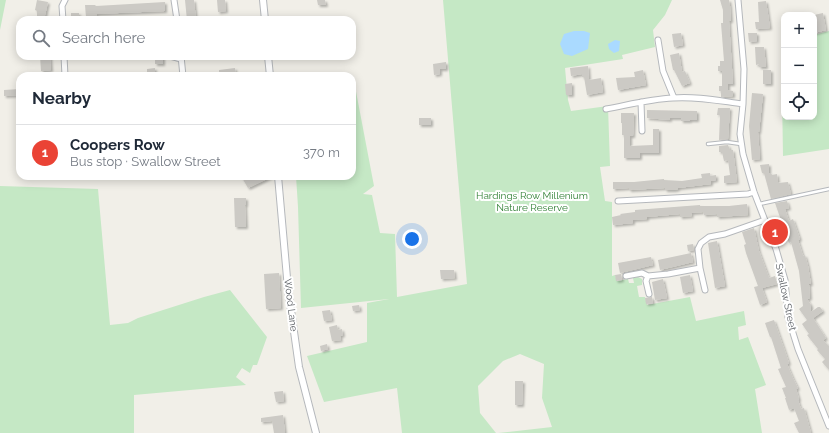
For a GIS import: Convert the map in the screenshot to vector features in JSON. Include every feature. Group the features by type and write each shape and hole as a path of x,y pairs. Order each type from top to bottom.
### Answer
{"street":[{"path":"63,16 62,6 65,0"},
{"path":"174,0 176,16"},
{"path":"263,0 265,16"},
{"name":"Swallow Street","path":"738,0 744,69 740,134 743,154 754,192 776,249 785,280 788,317 796,343 827,412 829,426"},
{"path":"658,40 663,71 674,98"},
{"path":"64,60 66,72"},
{"path":"181,60 183,72"},
{"path":"268,60 270,72"},
{"path":"606,109 641,102 674,98 702,99 743,104"},
{"path":"641,102 642,131"},
{"name":"Wood Lane","path":"278,180 288,289 299,366 316,433"},
{"path":"618,201 748,194 754,192"},
{"path":"705,290 700,268 698,249 701,243 709,237 725,234 764,220"},
{"path":"626,276 642,273 648,276 668,274 700,268"},
{"path":"648,276 646,281 648,294"}],"lane":[{"path":"708,144 727,142 742,144"},
{"path":"759,204 829,189"}],"green space":[{"path":"0,0 6,0 0,30"},
{"name":"Hardings Row Millenium Nature Reserve","path":"443,0 672,0 665,15 653,30 655,47 622,55 623,59 565,68 568,100 571,111 608,106 610,166 600,167 605,201 612,202 612,276 615,275 617,281 628,279 629,283 634,283 633,278 638,277 642,279 642,285 637,286 639,297 645,297 647,305 690,297 696,321 744,311 746,325 738,327 739,340 748,337 766,385 755,389 762,433 498,433 552,427 542,398 544,364 520,354 503,361 478,386 480,413 496,433 402,433 397,388 324,402 307,356 367,342 367,303 389,299 301,308 296,180 356,180 356,92 374,186 363,194 372,195 380,233 395,234 397,297 467,284"},
{"path":"829,31 829,149 783,156 782,120 817,120 817,34"},
{"path":"0,186 98,189 110,325 128,323 138,318 230,290 267,337 257,365 253,365 250,373 242,368 236,377 246,385 134,395 134,433 0,433"}],"water":[{"path":"574,31 584,31 590,33 588,49 572,56 564,54 560,44 564,34"},
{"path":"615,40 620,41 619,51 614,53 609,49 608,44"}],"building":[{"path":"37,0 48,2 45,16 37,16 37,11 35,10"},
{"path":"185,0 194,0 196,16 187,16"},
{"path":"217,0 225,0 226,11 218,12"},
{"path":"317,0 325,0 326,5 318,5"},
{"path":"720,0 729,0 730,6 731,21 729,21 733,84 728,84 728,90 733,91 733,96 721,97 719,86 722,86 722,71 718,71 718,66 720,66 720,61 724,61 721,23 723,23 723,10"},
{"path":"766,1 770,28 756,29 755,22 759,22 758,2"},
{"path":"165,2 165,11 96,14 97,16 86,16 85,5 96,6"},
{"path":"71,13 79,13 79,16 71,16"},
{"path":"823,13 826,30 817,32 817,14"},
{"path":"681,33 683,45 674,47 672,34"},
{"path":"748,33 757,33 757,41 749,42"},
{"path":"755,47 764,47 766,67 759,67 759,64 756,65"},
{"path":"679,53 682,72 685,71 690,83 682,86 673,70 670,55"},
{"path":"40,60 50,60 51,70 41,71"},
{"path":"155,60 163,60 163,64 155,64"},
{"path":"446,62 446,69 440,69 440,74 434,75 433,64"},
{"path":"588,66 589,80 601,78 603,92 587,95 584,77 582,77 582,74 571,76 570,68"},
{"path":"155,68 155,72 147,72 147,69"},
{"path":"235,68 236,72 219,72 219,70"},
{"path":"643,70 646,85 618,90 616,78 635,77 634,72"},
{"path":"763,70 771,70 771,84 763,84"},
{"path":"572,83 572,95 566,95 565,84"},
{"path":"16,89 16,95 4,96 4,90"},
{"path":"752,93 763,94 758,132 760,159 752,160 749,126"},
{"path":"718,108 730,108 728,139 719,140 720,115 717,115"},
{"path":"647,110 697,111 697,120 681,121 681,118 670,118 670,120 647,118"},
{"path":"621,113 634,113 633,136 630,136 630,146 653,145 653,129 659,129 659,153 640,153 640,158 624,158 624,135 622,135"},
{"path":"419,118 431,118 431,125 419,125"},
{"path":"728,145 730,150 733,150 737,182 724,183 724,176 730,175 728,160 724,161 722,152 719,152 719,146"},
{"path":"769,164 769,173 772,175 777,174 778,183 788,182 791,194 771,199 764,173 762,173 760,165"},
{"path":"710,173 710,176 716,175 716,180 711,181 711,184 678,188 674,190 665,190 665,188 629,190 629,188 613,189 613,182 634,182 664,179 682,181 702,178 701,174"},
{"path":"243,180 265,180 248,188"},
{"path":"234,198 246,198 246,227 235,227"},
{"path":"787,201 789,208 785,209 789,221 793,219 800,239 798,240 803,256 805,255 808,266 811,284 809,284 810,298 807,299 811,305 811,312 818,307 820,307 823,311 813,318 826,338 823,340 829,346 829,370 822,362 825,359 807,335 809,334 802,324 807,320 799,309 803,306 799,271 791,242 789,243 775,203"},
{"path":"747,204 748,215 717,217 717,214 704,215 703,212 691,213 692,216 680,217 680,214 647,217 647,219 633,220 633,223 613,225 612,217 621,215 620,214 635,212 635,210 700,205 729,206"},
{"path":"754,228 759,251 769,278 775,276 777,284 762,288 767,302 760,305 754,287 758,286 746,253 744,245 746,244 742,232"},
{"path":"717,241 725,286 715,288 708,243"},
{"path":"693,244 694,250 688,251 687,245"},
{"path":"691,253 693,262 660,270 658,260"},
{"path":"651,257 653,265 620,273 618,263"},
{"path":"440,270 454,270 455,278 441,279"},
{"path":"279,273 281,308 266,309 264,274"},
{"path":"621,274 622,280 616,281 615,275"},
{"path":"690,275 693,291 683,293 680,277"},
{"path":"663,279 667,298 655,300 652,282"},
{"path":"652,297 653,303 646,304 645,298"},
{"path":"359,305 360,310 353,311 352,306"},
{"path":"330,310 332,320 324,321 322,311"},
{"path":"774,320 789,363 787,364 798,388 796,389 798,400 801,409 804,408 811,433 799,433 794,423 799,421 794,408 789,410 785,398 782,388 786,387 778,369 781,368 765,323"},
{"path":"337,325 338,330 342,329 343,335 340,336 341,340 332,341 329,327"},
{"path":"327,344 328,349 321,351 320,346"},
{"path":"515,381 523,381 522,405 515,405"},
{"path":"283,391 284,401 276,402 274,392"},
{"path":"283,415 285,433 274,433 272,421 261,422 261,418"}],"place":[{"name":"Coopers Row","path":"775,232"}]}
